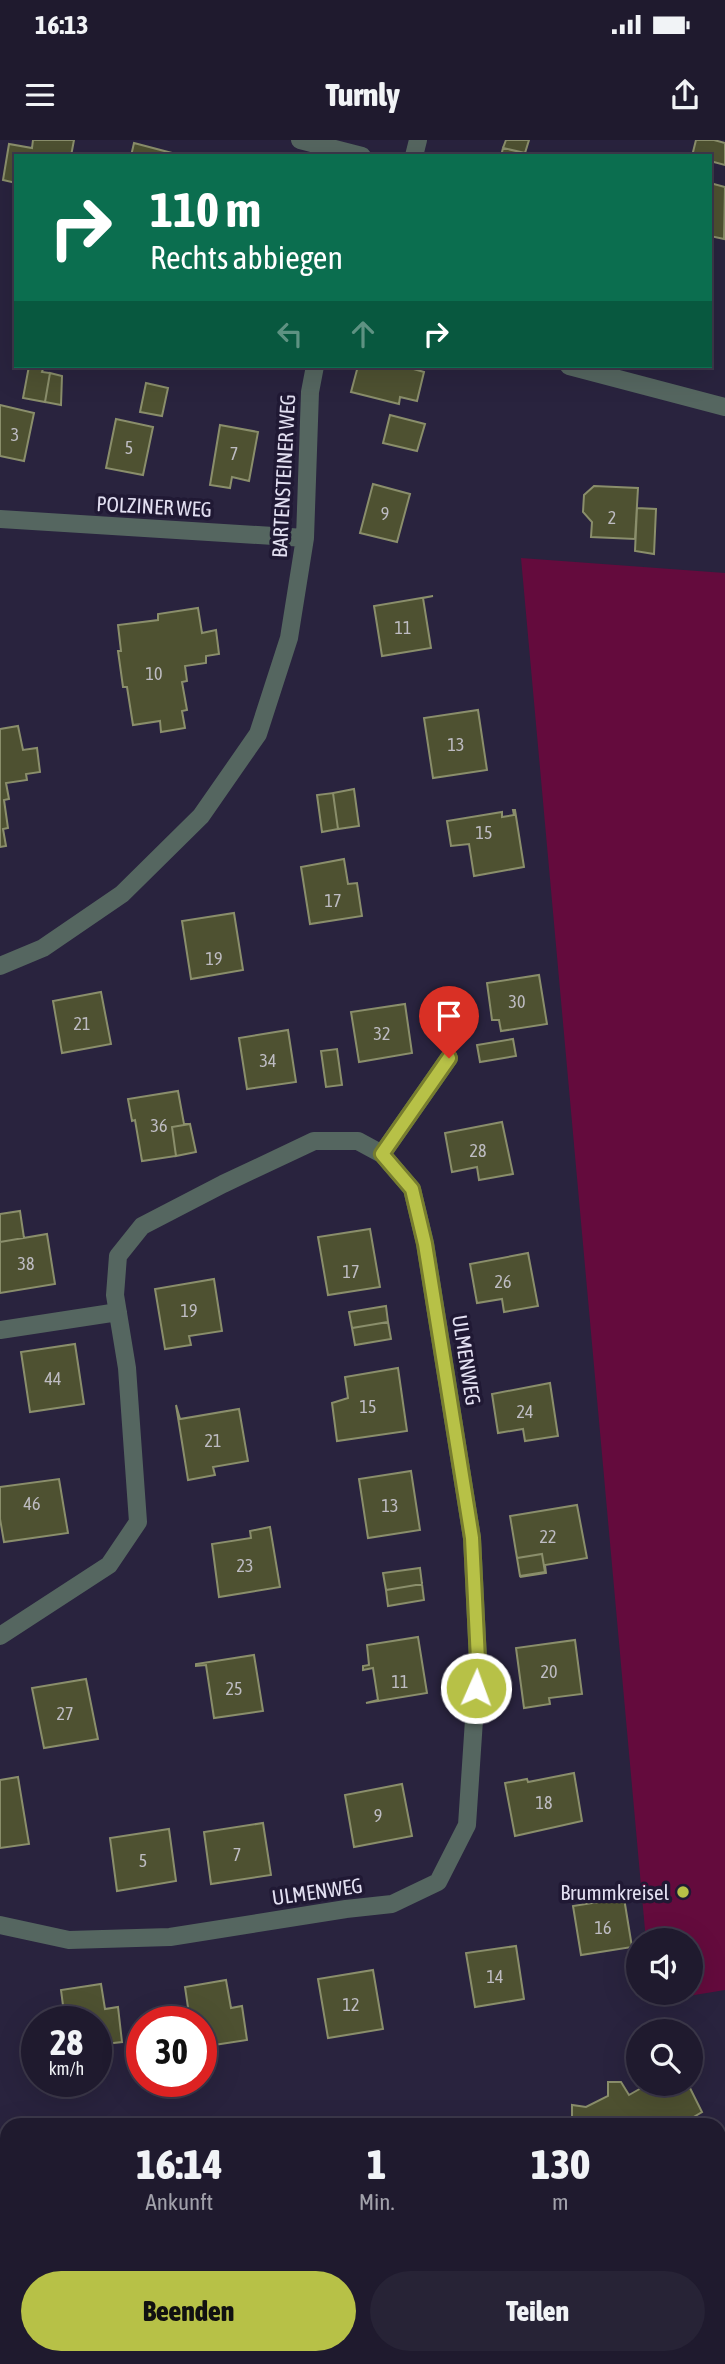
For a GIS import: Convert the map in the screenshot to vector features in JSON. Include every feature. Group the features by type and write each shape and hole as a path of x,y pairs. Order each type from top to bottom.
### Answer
{"street":[{"path":"300,140 354,154"},
{"name":"BARTENSTEINER WEG","path":"0,966 43,948 122,894 201,816 258,734 289,638 305,538 310,392 315,368"},
{"path":"577,368 725,407"},
{"name":"POLZINER WEG","path":"0,519 305,538"},
{"path":"382,1154 449,1058"},
{"name":"ULMENWEG","path":"0,1636 109,1565 138,1522 127,1368 115,1295 118,1256 142,1226 314,1141 358,1141 382,1154 412,1189 425,1244 472,1538 478,1660 467,1825 438,1882 392,1904 170,1937 69,1940 0,1925"},
{"path":"0,1330 118,1312"}],"shaded area":[{"path":"521,558 725,573 725,1990 703,1994 703,1928 645,1928"}],"building":[{"path":"33,140 74,140 71,154 14,154 14,183 3,180 9,144 32,148"},
{"path":"506,140 529,140 525,153 503,148"},
{"path":"696,140 725,143 725,165 712,162 712,154 692,154"},
{"path":"134,143 172,153 172,154 131,154"},
{"path":"503,148 530,153 530,154 502,154"},
{"path":"712,184 725,187 724,239 712,236"},
{"path":"29,368 43,368 42,372 50,373 45,402 23,398"},
{"path":"357,368 410,368 424,372 417,401 400,397 399,404 351,392"},
{"path":"50,373 62,376 61,405 45,402"},
{"path":"146,383 168,388 162,416 140,412"},
{"path":"0,405 34,413 24,461 0,456"},
{"path":"390,415 425,424 417,451 383,443"},
{"path":"116,419 153,427 143,475 106,468"},
{"path":"220,425 258,432 249,481 232,477 230,488 210,485"},
{"path":"373,484 410,494 397,542 360,533"},
{"path":"594,486 638,488 635,539 591,537 592,522 583,512 584,495"},
{"path":"637,508 656,509 654,554 635,551"},
{"path":"433,596 423,598 431,648 382,656 374,606"},
{"path":"198,608 202,633 216,630 219,654 206,656 206,663 185,666 187,681 182,682 187,710 182,711 185,728 161,732 160,721 133,725 127,687 123,687 118,625 158,620 158,614"},
{"path":"478,710 487,770 433,778 424,718"},
{"path":"18,726 23,750 37,748 40,772 26,774 27,780 6,783 9,799 4,800 8,828 3,829 6,846 0,847 0,729"},
{"path":"354,789 359,826 338,829 333,793"},
{"path":"333,793 338,829 322,832 317,795"},
{"path":"515,810 524,867 474,876 469,844 451,846 447,821 502,812 502,817 514,815"},
{"path":"344,859 348,884 357,883 362,916 310,924 301,867"},
{"path":"234,913 243,970 191,979 182,921"},
{"path":"539,975 547,1024 501,1031 499,1020 492,1020 487,983"},
{"path":"101,992 111,1044 62,1053 53,1001"},
{"path":"405,1004 412,1053 359,1062 351,1012"},
{"path":"288,1030 296,1082 247,1089 239,1038"},
{"path":"513,1039 516,1056 480,1062 477,1045"},
{"path":"337,1049 342,1085 326,1087 321,1051"},
{"path":"178,1091 184,1124 190,1124 172,1127 176,1156 142,1161 135,1120 132,1121 128,1099"},
{"path":"502,1122 513,1174 479,1180 477,1167 452,1172 445,1133"},
{"path":"190,1124 196,1152 176,1156 172,1127"},
{"path":"20,1211 24,1238 0,1242 0,1214"},
{"path":"370,1229 380,1287 328,1295 318,1237"},
{"path":"47,1234 55,1284 0,1293 0,1242"},
{"path":"528,1253 538,1306 504,1312 502,1299 477,1303 470,1264"},
{"path":"214,1279 222,1331 189,1336 191,1345 165,1349 155,1289"},
{"path":"386,1306 388,1322 352,1328 349,1312"},
{"path":"388,1322 391,1339 355,1345 352,1328"},
{"path":"75,1344 84,1404 30,1412 21,1352"},
{"path":"398,1368 407,1431 337,1441 332,1403 348,1398 345,1377"},
{"path":"550,1383 558,1436 525,1441 523,1429 498,1433 492,1394"},
{"path":"176,1405 180,1419 239,1409 248,1461 213,1467 215,1475 188,1480"},
{"path":"411,1471 420,1530 368,1538 359,1479"},
{"path":"59,1479 68,1533 4,1542 0,1519 0,1487"},
{"path":"577,1505 587,1558 545,1565 546,1573 520,1577 545,1572 542,1554 517,1558 510,1516"},
{"path":"270,1527 280,1587 219,1597 212,1544 251,1538 250,1531"},
{"path":"542,1554 545,1572 520,1576 517,1558"},
{"path":"420,1568 422,1584 386,1590 383,1573"},
{"path":"422,1584 424,1600 388,1606 386,1590"},
{"path":"418,1637 427,1693 366,1703 378,1700 373,1668 363,1670 363,1666 369,1665 367,1645"},
{"path":"575,1640 582,1694 549,1698 550,1704 524,1708 516,1648"},
{"path":"254,1655 263,1711 214,1718 206,1665 196,1664"},
{"path":"86,1679 98,1739 44,1748 32,1688"},
{"path":"574,1773 582,1821 515,1836 505,1783 527,1779 528,1782"},
{"path":"18,1777 29,1844 0,1848 0,1780"},
{"path":"402,1784 412,1836 354,1847 345,1795"},
{"path":"263,1823 271,1875 211,1884 204,1832"},
{"path":"169,1829 176,1881 117,1891 110,1838"},
{"path":"624,1898 629,1928 626,1928 626,1948 581,1955 573,1906"},
{"path":"516,1946 524,1999 475,2007 466,1953"},
{"path":"373,1970 383,2029 328,2038 318,1979"},
{"path":"226,1980 231,2008 242,2006 247,2040 217,2045 217,2006 188,2006 185,1987"},
{"path":"101,1984 105,2006 63,2006 61,1990"},
{"path":"118,2007 122,2042 112,2043 112,2008"},
{"path":"608,2082 621,2082 626,2096 694,2096 702,2112 692,2118 572,2118 572,2105 586,2107 608,2096"}],"place":[{"name":"Brummkreisel","path":"683,1892"}],"route":[{"path":"449,1058 382,1154 412,1189 425,1244 472,1538 478,1660 476,1688"}]}
